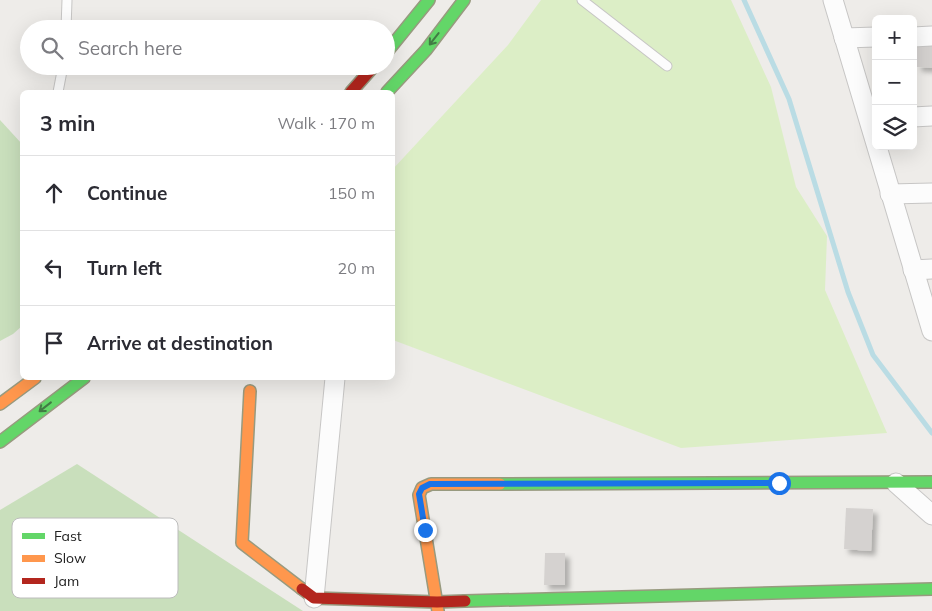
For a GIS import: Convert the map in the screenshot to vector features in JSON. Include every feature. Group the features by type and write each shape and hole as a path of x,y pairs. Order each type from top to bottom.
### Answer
{"main road":[{"path":"395,43 429,0"},
{"path":"389,90 426,50 464,0"},
{"path":"353,90 366,75"},
{"path":"0,404 32,380"},
{"path":"0,442 81,380"},
{"path":"250,392 242,543 314,598 438,606 932,589"},
{"path":"438,606 419,494 422,488 430,484 932,482"}],"street":[{"path":"833,0 871,117 890,194 932,331"},
{"path":"917,37 932,36"},
{"path":"844,38 872,37"},
{"path":"917,117 932,116"},
{"path":"890,194 932,193"},
{"path":"913,270 932,269"},
{"path":"314,598 335,380"},
{"path":"896,483 932,515"}],"lane":[{"path":"66,20 67,0"},
{"path":"582,0 667,66"},
{"path":"58,90 61,75"}],"green space":[{"path":"541,0 731,0 771,87 796,187 827,236 825,290 887,433 681,448 395,341 395,167 508,45"},
{"path":"0,120 20,142 20,328 0,341"},
{"path":"77,464 160,518 12,518 12,598 178,598 178,530 303,611 0,611 0,510"}],"building":[{"path":"917,39 932,40 932,68 917,67"},
{"path":"846,508 873,509 871,551 844,549"},
{"path":"545,553 565,553 565,585 544,585"}],"waterway":[{"path":"744,0 789,99 848,292 873,355 932,433"}],"traffic: fast":[{"path":"395,42 429,0"},
{"path":"389,90 426,50 464,0"},
{"path":"0,442 81,380"},
{"path":"500,484 932,482"},
{"path":"465,601 932,589"}],"traffic: slow":[{"path":"0,404 32,380"},
{"path":"250,391 242,543 302,589"},
{"path":"438,611 419,495 422,488 431,484 500,484"}],"traffic: jam":[{"path":"353,90 366,75"},
{"path":"302,589 314,598 437,602 465,601"}],"route":[{"path":"425,530 419,494 422,488 430,484 779,483"}]}
